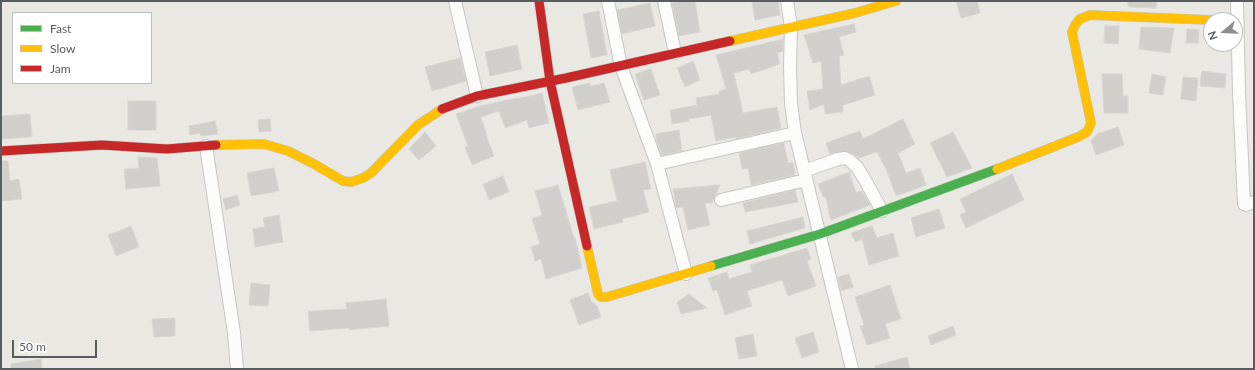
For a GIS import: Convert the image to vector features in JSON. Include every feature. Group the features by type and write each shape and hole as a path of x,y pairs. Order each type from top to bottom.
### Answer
{"street":[{"path":"455,1 477,96"},
{"path":"539,1 550,82 598,294 601,297 607,297 820,234 993,171 1078,138 1087,132 1091,123 1072,32 1080,19 1090,15 1203,20"},
{"path":"610,1 621,66 657,164 686,274"},
{"path":"664,1 675,53"},
{"path":"787,1 791,26 791,103 795,133 852,369"},
{"path":"1,151 102,145 167,149 264,144 288,151 344,181 351,182 371,173 418,125 442,108 477,96 621,66 791,26 854,13 896,1"},
{"path":"1236,12 1237,1"},
{"path":"1237,52 1244,204 1246,205 1254,202"},
{"path":"657,164 795,133"},
{"path":"206,146 234,332 237,369"},
{"path":"721,200 805,176 845,158 857,167 866,180 882,212"}],"building":[{"path":"695,1 700,32 679,36 672,3"},
{"path":"778,1 780,15 755,20 752,2"},
{"path":"956,1 977,1 980,13 961,18"},
{"path":"1127,1 1157,1 1156,8 1129,7"},
{"path":"650,3 655,26 622,34 617,10"},
{"path":"599,11 607,55 591,58 583,14"},
{"path":"854,24 856,32 839,37 844,55 839,56 841,85 869,76 875,95 843,105 843,112 825,114 824,104 810,110 807,91 823,89 821,61 813,63 804,35"},
{"path":"1105,26 1119,26 1118,44 1104,43"},
{"path":"1141,27 1174,28 1170,53 1139,49"},
{"path":"1187,29 1199,30 1198,43 1186,43"},
{"path":"783,39 783,51 777,53 780,64 751,74 749,69 734,73 743,113 777,107 781,128 736,139 736,137 716,141 711,115 672,124 670,110 697,105 696,98 719,94 719,91 726,89 716,55"},
{"path":"517,45 522,69 490,76 485,52"},
{"path":"460,58 466,81 432,91 425,67"},
{"path":"693,61 700,80 685,87 677,68"},
{"path":"651,69 660,95 644,100 635,74"},
{"path":"1202,71 1226,74 1225,88 1200,86"},
{"path":"1102,74 1122,74 1123,96 1128,96 1128,113 1104,113"},
{"path":"1152,74 1166,77 1163,95 1149,93"},
{"path":"1183,77 1198,78 1196,101 1181,99"},
{"path":"589,83 590,86 604,83 610,102 578,110 572,87"},
{"path":"542,93 549,123 529,128 527,120 505,128 499,111 481,117 487,135 486,136 494,156 472,165 465,147 468,146 456,114 480,106"},
{"path":"128,101 156,101 156,130 128,130"},
{"path":"30,114 32,137 1,139 1,116"},
{"path":"270,119 271,131 259,132 258,120"},
{"path":"903,119 915,144 898,153 906,173 920,168 926,185 896,196 886,169 877,152 859,158 852,153 844,151 830,154 826,143 860,131 863,139"},
{"path":"215,121 218,134 201,136 200,133 190,135 189,126"},
{"path":"1118,127 1124,145 1096,155 1091,141 1097,134"},
{"path":"679,130 682,151 662,155 657,142 656,134"},
{"path":"425,132 436,146 419,160 409,149"},
{"path":"953,132 972,168 947,177 930,143"},
{"path":"784,143 788,163 793,162 795,175 751,185 748,168 742,169 739,153"},
{"path":"138,157 157,158 160,186 126,189 124,169 139,168"},
{"path":"1,161 8,161 10,181 19,179 22,199 1,201"},
{"path":"645,162 651,189 643,190 649,212 622,219 623,222 594,229 589,207 617,201 610,170"},
{"path":"274,168 279,191 251,196 247,173"},
{"path":"849,172 856,193 862,191 870,205 831,220 826,197 823,197 818,184"},
{"path":"1012,174 1024,200 966,228 960,215 966,212 960,199"},
{"path":"503,176 509,192 489,200 483,184"},
{"path":"558,185 574,238 575,237 582,268 546,279 541,259 535,261 531,247 540,244 532,219 542,215 535,191"},
{"path":"720,185 712,203 705,203 710,225 688,230 683,207 676,208 673,189"},
{"path":"795,190 798,202 745,212 743,203"},
{"path":"237,195 240,205 226,210 223,199"},
{"path":"939,209 945,228 916,237 911,218"},
{"path":"279,215 283,242 255,247 253,229 265,227 263,218"},
{"path":"803,217 805,228 750,244 747,231"},
{"path":"131,226 139,247 116,256 108,235"},
{"path":"872,226 877,238 893,233 899,256 869,265 862,239 855,242 851,233"},
{"path":"807,248 811,259 807,261 816,286 788,296 782,280 747,291 752,306 725,315 717,290 713,291 708,278 727,272 729,279 752,272 750,265"},
{"path":"849,274 853,287 841,291 838,277"},
{"path":"251,283 270,285 268,306 249,305"},
{"path":"890,285 901,319 885,324 890,338 867,345 860,326 864,325 855,297"},
{"path":"588,293 591,301 597,306 601,317 579,325 570,300"},
{"path":"689,294 707,308 681,314 677,302"},
{"path":"386,299 389,326 349,330 349,328 310,331 308,311 347,309 346,303"},
{"path":"175,318 175,336 154,337 152,319"},
{"path":"953,326 956,335 931,345 928,336"},
{"path":"813,332 819,352 802,358 795,338"},
{"path":"753,334 757,356 739,359 735,338"},
{"path":"907,357 910,369 875,369 875,366"},
{"path":"41,359 42,369 11,369 11,364"}],"traffic: fast":[{"path":"711,266 820,234 997,169"}],"traffic: slow":[{"path":"730,41 855,13 896,1"},
{"path":"997,169 1078,137 1087,132 1091,123 1072,32 1080,19 1090,15 1203,20"},
{"path":"216,145 264,144 288,151 343,181 351,182 363,178 371,173 418,125 442,109"},
{"path":"587,246 598,294 601,297 607,297 711,266"}],"traffic: jam":[{"path":"539,1 550,81 587,246"},
{"path":"442,109 477,96 566,78 730,41"},
{"path":"1,151 102,145 167,149 216,145"}]}
